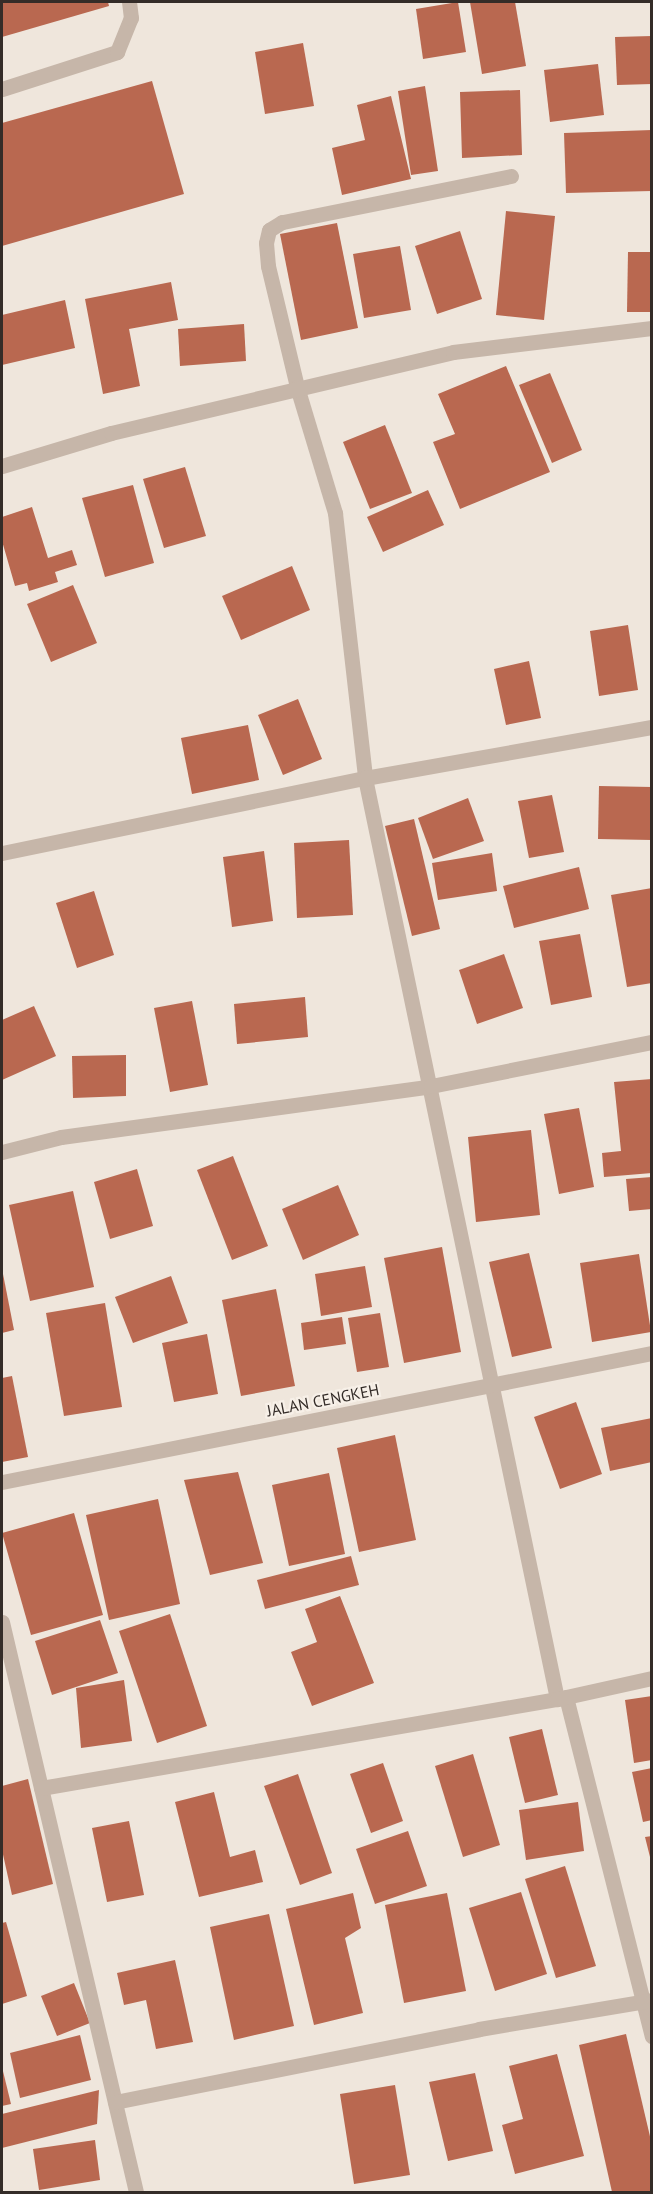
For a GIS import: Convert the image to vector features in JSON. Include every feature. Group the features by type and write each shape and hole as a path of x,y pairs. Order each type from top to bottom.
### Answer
{"street":[{"path":"2,89 117,52 131,18 129,2"},
{"path":"511,176 282,222 269,230 268,266 297,387 335,513 365,778 491,1385 562,1698 647,2001 651,2036"},
{"path":"2,465 111,433 297,387 453,352 651,328"},
{"path":"2,853 365,778 651,727"},
{"path":"2,1152 61,1137 430,1086 651,1042"},
{"name":"JALAN CENGKEH","path":"2,1482 651,1353"},
{"path":"2,1622 136,2193"},
{"path":"41,1788 562,1698 651,1678"},
{"path":"115,2102 479,2029 647,2001"}],"building":[{"path":"2,2 108,2 109,6 2,37"},
{"path":"458,2 466,52 423,59 416,9"},
{"path":"470,2 515,2 526,66 482,74"},
{"path":"652,36 652,84 617,85 615,37"},
{"path":"303,43 314,106 265,114 255,52"},
{"path":"598,64 604,115 550,122 544,70"},
{"path":"152,81 184,194 2,246 2,123"},
{"path":"425,86 438,171 411,175 398,91"},
{"path":"520,90 522,155 462,158 460,92"},
{"path":"391,96 411,179 342,195 332,148 365,140 357,105"},
{"path":"652,130 652,191 566,193 564,133"},
{"path":"506,211 555,216 544,320 496,315"},
{"path":"337,223 358,328 301,340 280,234"},
{"path":"460,231 482,299 437,314 415,246"},
{"path":"400,246 411,310 364,318 353,254"},
{"path":"628,252 652,252 652,312 627,312"},
{"path":"171,282 178,320 129,329 140,386 103,394 85,299"},
{"path":"65,300 75,348 2,365 2,315"},
{"path":"244,324 246,361 180,366 178,329"},
{"path":"506,366 550,472 460,509 433,442 455,434 438,394"},
{"path":"550,373 582,450 552,463 519,385"},
{"path":"385,425 412,493 370,509 343,442"},
{"path":"185,467 206,536 164,548 143,479"},
{"path":"133,485 154,563 105,577 82,498"},
{"path":"428,490 444,525 383,552 367,517"},
{"path":"32,507 48,558 72,550 77,565 55,572 58,582 29,591 27,583 15,586 2,541 2,517"},
{"path":"292,566 310,610 241,640 222,596"},
{"path":"73,585 97,643 51,662 27,604"},
{"path":"628,625 638,690 599,696 590,631"},
{"path":"529,661 541,718 506,725 494,669"},
{"path":"298,699 322,759 283,775 258,715"},
{"path":"248,725 259,780 192,794 181,738"},
{"path":"599,786 652,787 652,840 598,839"},
{"path":"552,795 564,852 529,858 518,801"},
{"path":"468,798 484,841 433,859 418,818"},
{"path":"414,819 440,929 412,936 385,826"},
{"path":"349,840 353,915 297,918 294,843"},
{"path":"264,851 273,921 232,927 223,857"},
{"path":"492,853 497,891 438,900 432,863"},
{"path":"579,867 589,909 514,928 503,886"},
{"path":"652,888 652,983 627,987 611,895"},
{"path":"94,891 114,955 77,968 56,903"},
{"path":"580,934 592,997 551,1005 539,941"},
{"path":"504,954 523,1008 477,1024 459,970"},
{"path":"305,997 308,1037 237,1044 234,1004"},
{"path":"192,1001 208,1085 170,1092 154,1008"},
{"path":"34,1006 56,1056 2,1080 2,1020"},
{"path":"126,1055 126,1096 73,1098 72,1056"},
{"path":"652,1079 652,1173 604,1177 602,1153 621,1151 614,1082"},
{"path":"579,1108 594,1187 559,1194 544,1114"},
{"path":"531,1130 540,1215 476,1222 468,1137"},
{"path":"233,1156 268,1246 232,1260 197,1170"},
{"path":"137,1169 153,1226 110,1239 94,1182"},
{"path":"652,1177 652,1209 629,1211 626,1179"},
{"path":"338,1185 359,1235 303,1260 282,1209"},
{"path":"73,1191 94,1287 30,1301 9,1205"},
{"path":"442,1247 461,1352 404,1363 384,1258"},
{"path":"529,1253 552,1348 512,1357 489,1262"},
{"path":"639,1254 651,1332 592,1342 580,1263"},
{"path":"365,1266 372,1307 321,1316 315,1274"},
{"path":"2,1274 14,1330 2,1333"},
{"path":"171,1276 188,1323 133,1343 115,1297"},
{"path":"276,1289 295,1386 241,1396 222,1300"},
{"path":"105,1303 122,1407 64,1416 46,1313"},
{"path":"380,1313 389,1367 357,1372 348,1318"},
{"path":"342,1317 346,1344 304,1350 301,1323"},
{"path":"207,1334 218,1394 174,1402 162,1343"},
{"path":"12,1376 28,1457 2,1462 2,1378"},
{"path":"576,1402 602,1474 560,1489 534,1417"},
{"path":"652,1418 652,1462 610,1471 601,1428"},
{"path":"395,1435 416,1540 359,1552 337,1448"},
{"path":"238,1472 263,1563 210,1575 184,1480"},
{"path":"329,1473 345,1554 289,1566 272,1485"},
{"path":"158,1499 180,1604 109,1620 86,1515"},
{"path":"74,1513 103,1615 31,1635 2,1533"},
{"path":"351,1556 359,1585 265,1609 257,1580"},
{"path":"340,1596 374,1683 312,1706 291,1652 317,1642 305,1609"},
{"path":"170,1614 207,1726 157,1743 119,1631"},
{"path":"100,1620 118,1673 52,1695 35,1641"},
{"path":"124,1680 132,1741 81,1748 76,1688"},
{"path":"652,1696 652,1760 634,1763 625,1700"},
{"path":"542,1729 558,1795 525,1803 509,1737"},
{"path":"473,1754 500,1845 463,1857 435,1766"},
{"path":"383,1763 403,1821 371,1833 350,1774"},
{"path":"652,1768 652,1820 643,1822 632,1772"},
{"path":"298,1774 332,1873 300,1885 264,1786"},
{"path":"28,1779 53,1884 12,1895 2,1850 2,1786"},
{"path":"214,1792 230,1857 255,1850 263,1882 199,1897 175,1802"},
{"path":"578,1802 584,1851 526,1860 519,1810"},
{"path":"129,1821 144,1895 107,1902 92,1828"},
{"path":"408,1831 427,1886 375,1904 356,1849"},
{"path":"652,1836 652,1861 651,1861 645,1837"},
{"path":"565,1866 596,1966 556,1978 525,1879"},
{"path":"521,1892 547,1974 495,1991 469,1908"},
{"path":"353,1893 361,1928 345,1938 363,2013 314,2025 286,1909"},
{"path":"447,1893 466,1991 404,2003 385,1905"},
{"path":"269,1914 294,2026 234,2040 210,1927"},
{"path":"6,1922 27,1996 2,2004 2,1923"},
{"path":"175,1960 193,2042 156,2049 146,2000 124,2005 117,1973"},
{"path":"74,1983 90,2023 57,2036 41,1996"},
{"path":"626,2034 652,2145 652,2192 612,2192 579,2045"},
{"path":"80,2035 91,2080 20,2098 10,2053"},
{"path":"557,2054 584,2156 515,2174 502,2125 523,2119 509,2066"},
{"path":"2,2067 11,2104 2,2106"},
{"path":"475,2073 493,2151 448,2161 429,2082"},
{"path":"395,2085 410,2175 354,2184 340,2094"},
{"path":"99,2090 97,2124 2,2148 2,2114"},
{"path":"95,2140 100,2180 39,2190 33,2149"}]}
